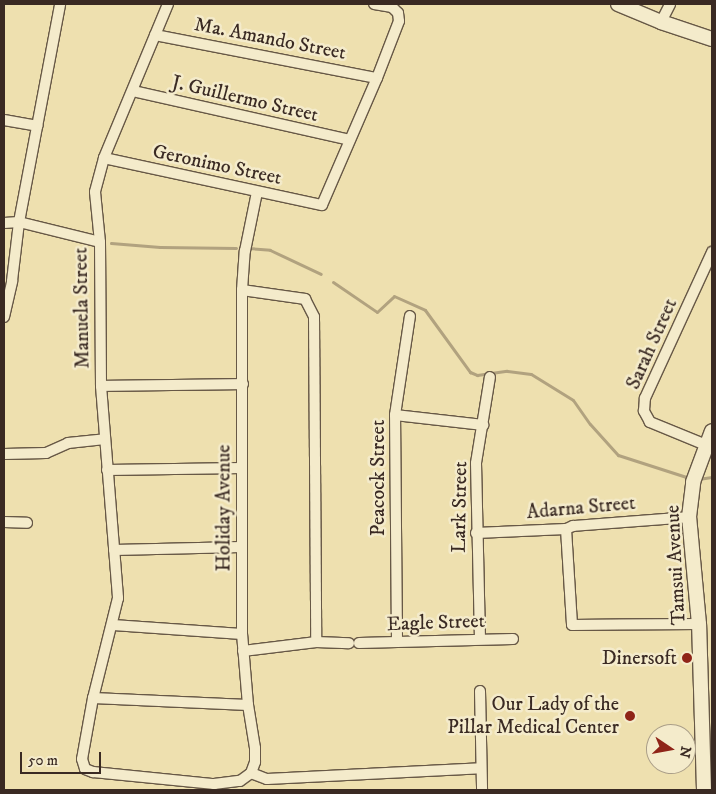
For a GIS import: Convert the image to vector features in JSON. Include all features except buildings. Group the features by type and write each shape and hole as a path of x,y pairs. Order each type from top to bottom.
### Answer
{"street":[{"path":"4,317 8,282 60,4"},
{"name":"Manuela Street","path":"168,4 104,158 95,192 100,242 101,386 118,598 113,625 106,641 93,698 82,759 85,769 94,772 213,787"},
{"path":"350,140 399,21 398,13 392,7 374,4"},
{"path":"618,4 661,22 712,39"},
{"path":"661,22 670,4"},
{"name":"Ma. Amando Street","path":"155,35 377,78"},
{"name":"J. Guillermo Street","path":"132,91 350,140"},
{"path":"4,120 37,126"},
{"name":"Geronimo Street","path":"104,158 322,205 350,140"},
{"name":"Holiday Avenue","path":"252,773 255,762 255,748 242,651 242,290 245,251 257,192"},
{"path":"4,222 19,222 100,242"},
{"name":"Sarah Street","path":"706,445 650,422 644,411 646,398 712,252"},
{"path":"242,290 304,299 314,317 316,642"},
{"name":"Peacock Street","path":"397,641 395,415 410,316"},
{"name":"Lark Street","path":"480,638 476,533 476,463 490,376"},
{"path":"101,386 243,384"},
{"path":"395,415 482,426"},
{"name":"Tamsui Avenue","path":"704,790 699,624 689,516 693,482 712,431"},
{"path":"4,454 46,453 68,443 105,439"},
{"path":"107,470 242,468"},
{"name":"Adarna Street","path":"476,533 566,530 573,526 689,516"},
{"path":"4,522 26,523"},
{"path":"566,530 572,625 699,624"},
{"path":"114,550 241,547"},
{"path":"113,625 242,634"},
{"name":"Eagle Street","path":"242,651 316,642 354,643 480,638 514,639"},
{"path":"480,691 482,790"},
{"path":"93,698 248,704"},
{"path":"213,787 226,787 252,773 267,779 481,768"}],"waterway":[{"path":"111,243 160,247 236,248"},
{"path":"249,248 270,250 321,274"},
{"path":"333,282 377,312 394,296 425,310 470,372 477,375 507,371 531,374 573,400 590,424 618,455 689,478"},
{"path":"698,479 712,477"}],"place":[{"name":"Dinersoft","path":"687,658"},
{"name":"Our Lady of the Pillar Medical Center","path":"630,716"}]}
